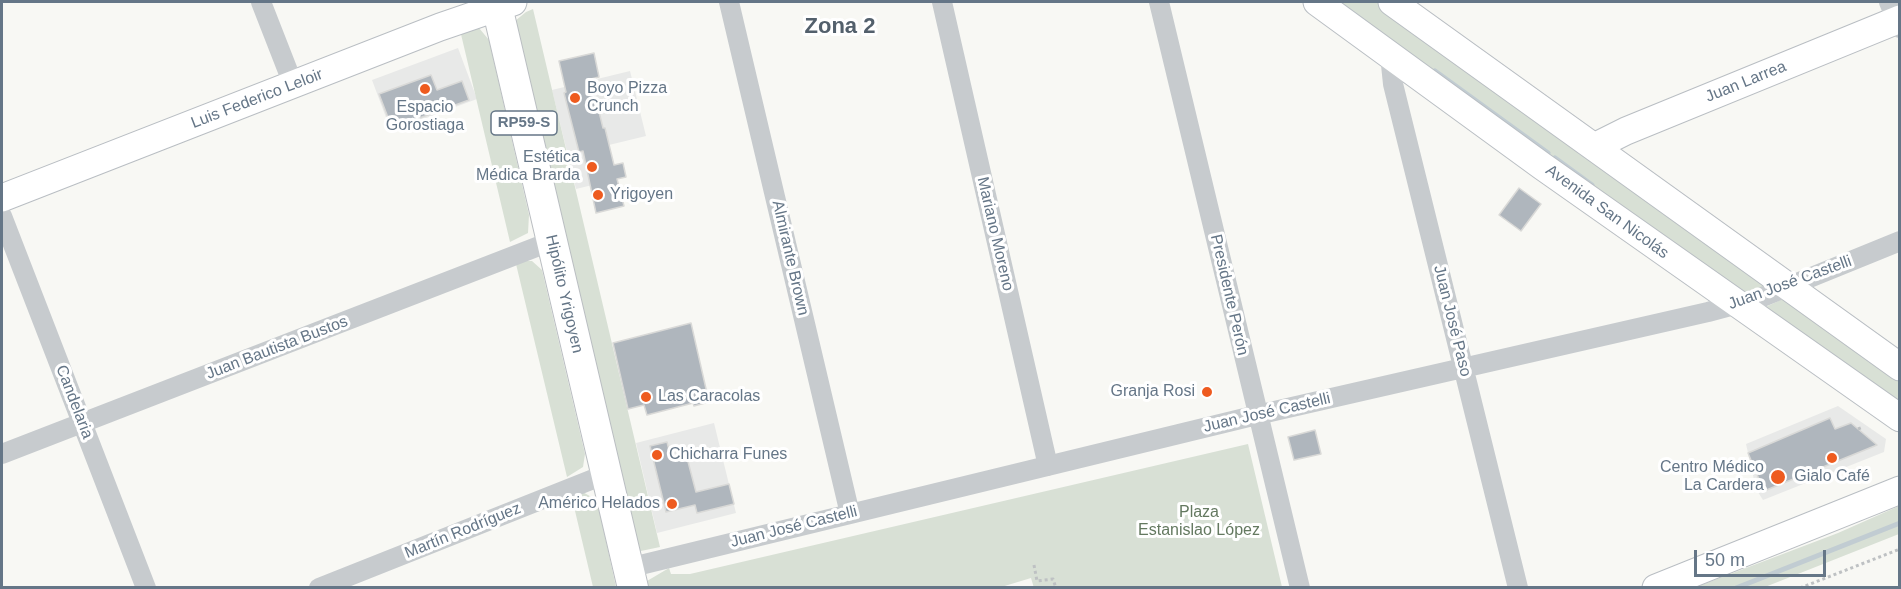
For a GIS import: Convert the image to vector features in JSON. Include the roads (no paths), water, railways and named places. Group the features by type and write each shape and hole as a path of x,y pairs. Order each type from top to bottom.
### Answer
{"main road":[{"name":"Hipólito Yrigoyen","path":"502,3 552,241 630,578"}],"street":[{"path":"261,2 293,84"},
{"name":"Almirante Brown","path":"729,2 850,514"},
{"name":"Mariano Moreno","path":"942,2 1048,466"},
{"name":"Presidente Perón","path":"1159,2 1300,588"},
{"name":"Avenida San Nicolás","path":"1317,2 1737,305 1899,418"},
{"path":"1392,2 1899,367"},
{"name":"Luis Federico Leloir","path":"2,198 502,3"},
{"name":"Juan Larrea","path":"1594,147 1626,131 1896,17"},
{"name":"Juan José Paso","path":"1390,55 1393,84 1518,588"},
{"name":"Candelaria","path":"2,216 146,588"},
{"name":"Juan Bautista Bustos","path":"2,454 552,241"},
{"name":"Juan José Castelli","path":"630,578 850,514 1257,414 1737,305 1899,242"},
{"name":"Martín Rodríguez","path":"319,588 606,474"},
{"path":"1656,588 1899,490"}],"waterway":[{"path":"1435,71 1548,153"},
{"path":"1555,158 1592,185"},
{"path":"1736,588 1900,523"}],"place":[{"name":"Espacio Gorostiaga","path":"425,89"},
{"name":"Boyo Pizza Crunch","path":"575,98"},
{"name":"Estética Médica Brarda","path":"592,167"},
{"name":"Yrigoyen","path":"598,195"},
{"name":"Granja Rosi","path":"1207,392"},
{"name":"Las Caracolas","path":"646,397"},
{"name":"Chicharra Funes","path":"657,455"},
{"name":"Gialo Café","path":"1832,458"},
{"name":"Centro Médico La Cardera","path":"1778,477"},
{"name":"Américo Helados","path":"672,504"}],"district":[{"name":"Zona 2","path":"840,27"}],"park label":[{"name":"Plaza Estanislao López","path":"1199,522"}]}
